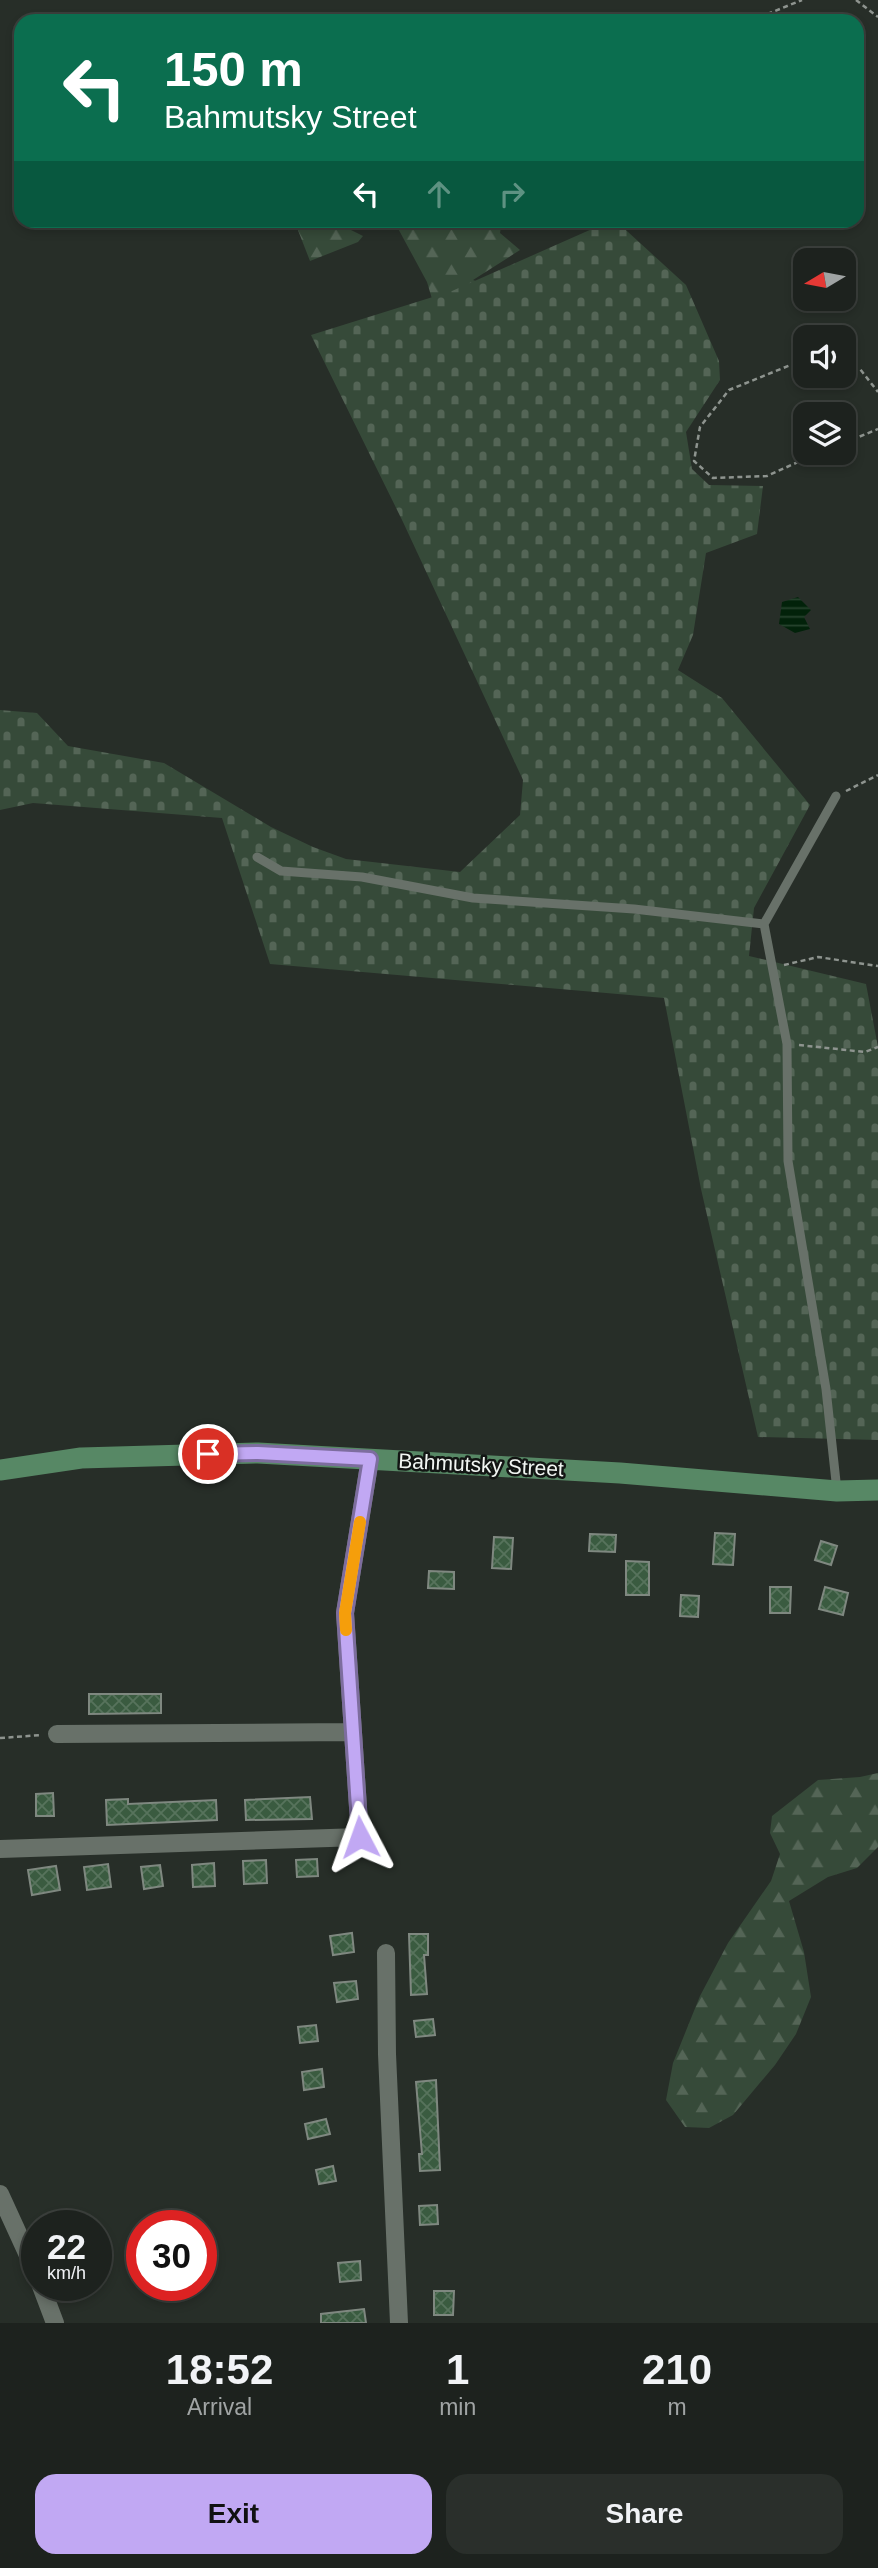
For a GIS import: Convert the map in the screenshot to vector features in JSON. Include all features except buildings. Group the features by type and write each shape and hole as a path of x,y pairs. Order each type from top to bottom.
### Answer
{"main road":[{"name":"Bahmutsky Street","path":"0,1470 80,1458 258,1453 620,1473 837,1491 878,1490"}],"street":[{"path":"0,1849 360,1837 345,1613 370,1459"},
{"path":"57,1734 351,1732"},
{"path":"386,1953 387,2054 399,2323"},
{"path":"0,2193 21,2240"},
{"path":"47,2301 55,2323"}],"lane":[{"path":"836,796 764,924 787,1044 788,1161 826,1389 837,1491"},
{"path":"257,857 281,871 362,877 474,898 634,909 764,924"}],"path":[{"path":"769,14 802,0"},
{"path":"856,0 878,18"},
{"path":"793,364 729,390 700,427 694,461 713,478 767,476 793,464"},
{"path":"856,369 860,369 878,392"},
{"path":"856,438 878,429"},
{"path":"836,796 878,775"},
{"path":"774,967 818,957 878,966"},
{"path":"787,1044 864,1052 878,1047"},
{"path":"0,1738 57,1734"}],"green space":[{"path":"297,228 347,228 363,236 358,242 310,261"},
{"path":"398,228 501,228 500,233 520,250 473,280 495,288 443,336 427,282"},
{"path":"594,228 624,228 686,285 719,361 720,380 686,432 692,469 709,485 763,486 757,534 706,553 693,635 678,670 722,698 810,805 754,908 749,956 866,984 878,1047 878,1440 758,1437 701,1189 664,998 270,964 222,818 33,803 0,810 0,710 37,713 68,746 164,763 271,827 346,859 460,872 520,815 523,780 403,522 311,335 452,291"},
{"path":"878,1773 878,1847 857,1868 828,1877 789,1901 804,1952 811,1997 796,2034 775,2065 733,2115 709,2128 685,2127 666,2100 673,2063 700,1996 728,1943 771,1881 780,1854 770,1833 772,1816 818,1780"}],"shaded area":[{"path":"798,597 811,610 804,617 810,629 795,633 779,624 782,602"}],"slow traffic":[{"path":"346,1630 345,1613 360,1522"}],"route":[{"path":"208,1454 258,1453 370,1459 345,1613 360,1837"}]}
